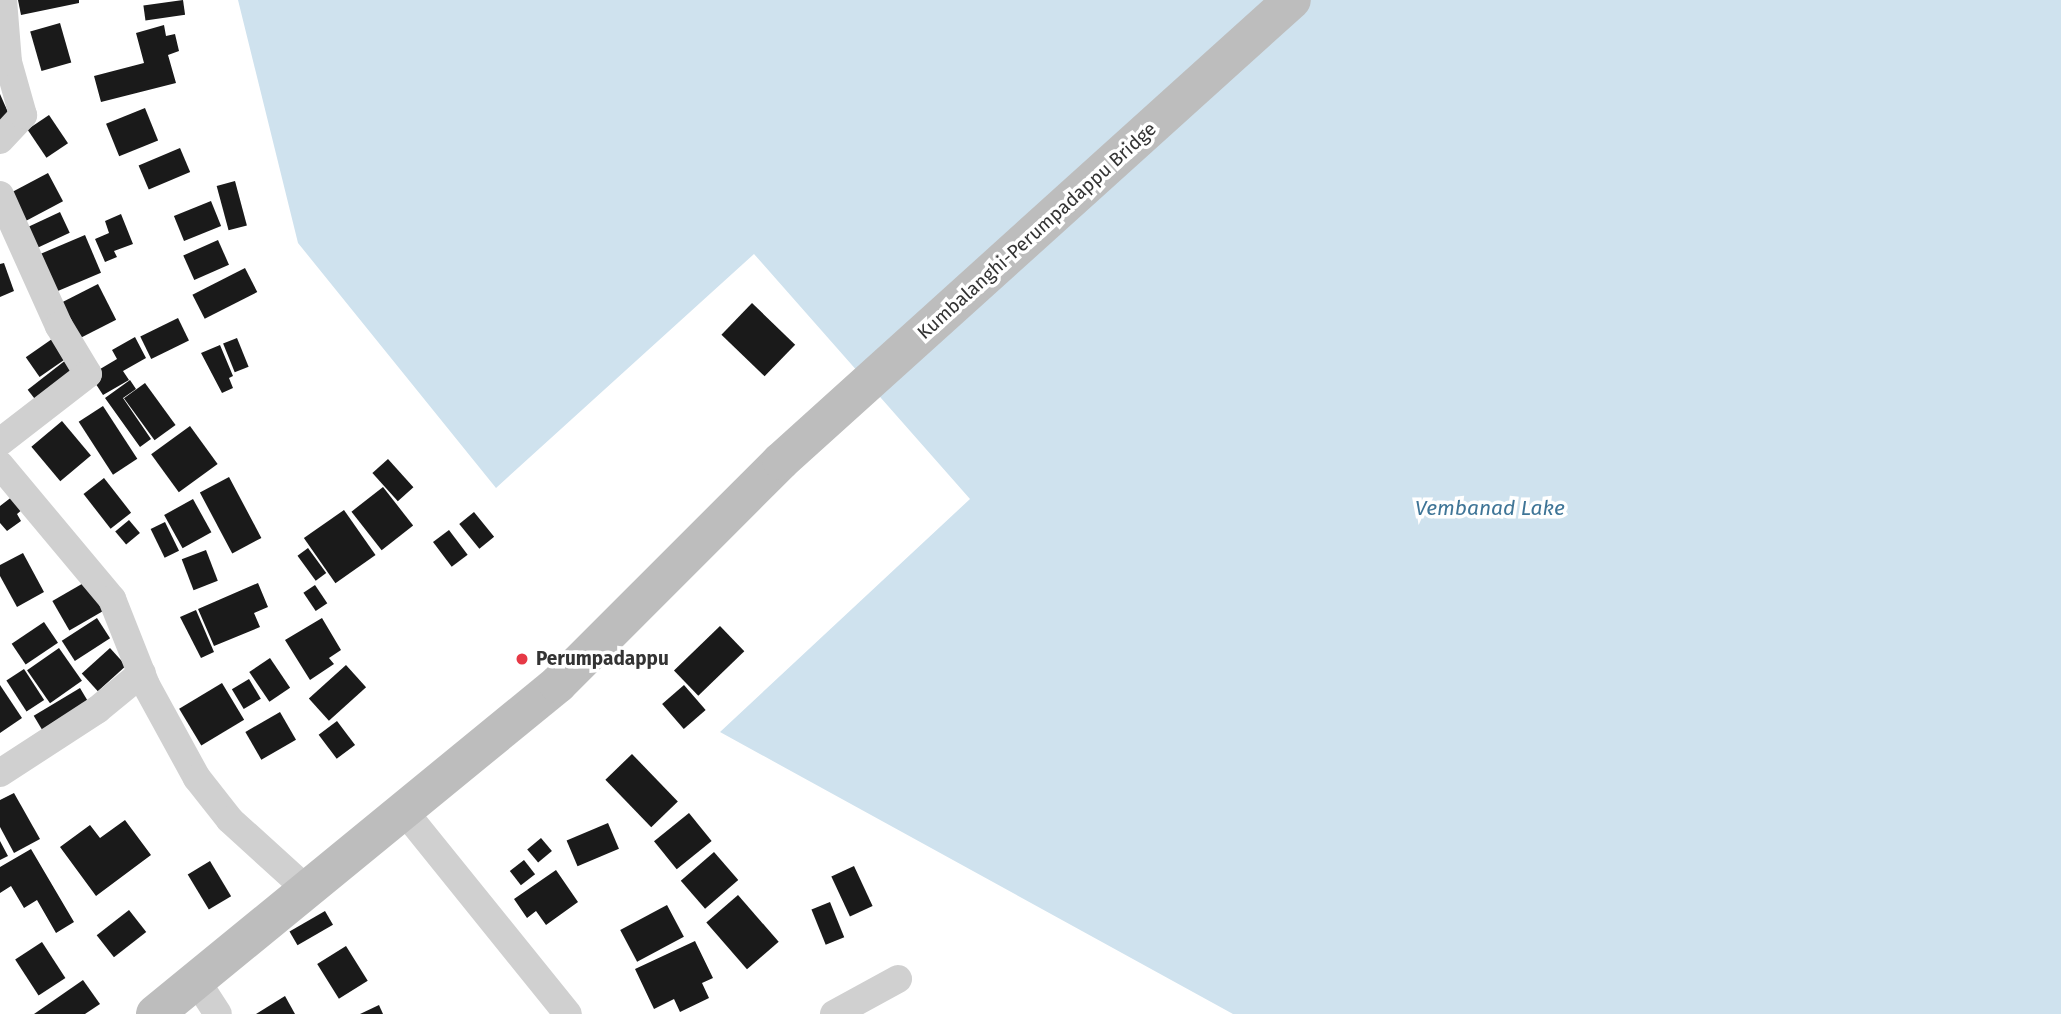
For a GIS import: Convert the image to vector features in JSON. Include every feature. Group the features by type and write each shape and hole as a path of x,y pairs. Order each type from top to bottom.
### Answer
{"main road":[{"name":"Kumbalanghi-Perumpadappu Bridge","path":"155,1014 305,888 404,811 558,684 781,461 1292,0"}],"street":[{"path":"0,140 23,115 8,62 4,0"},
{"path":"0,195 59,326 88,374 0,442"},
{"path":"0,465 112,599 142,673 197,778 230,820 305,888"},
{"path":"0,774 97,710 142,673"},
{"path":"404,811 568,1014"},
{"path":"834,1014 898,979"},
{"path":"196,980 218,1014"}],"water":[{"name":"Vembanad Lake","path":"238,0 2061,0 2061,1014 1233,1014 720,732 970,499 754,254 496,488 298,243"}],"building":[{"path":"18,0 79,0 79,3 21,15"},
{"path":"183,0 185,15 145,20 143,6"},
{"path":"60,23 71,62 42,71 30,32"},
{"path":"164,25 166,36 175,34 179,51 168,55 176,83 101,102 94,76 144,63 136,33"},
{"path":"0,94 11,119 0,124"},
{"path":"145,108 158,140 119,156 106,124"},
{"path":"49,115 68,143 46,158 27,130"},
{"path":"180,148 190,172 149,190 139,166"},
{"path":"48,173 63,201 22,223 7,195"},
{"path":"235,181 247,225 229,230 217,186"},
{"path":"211,201 221,226 184,241 174,216"},
{"path":"60,212 70,233 34,249 25,228"},
{"path":"121,214 133,244 114,251 117,257 105,262 95,239 109,233 105,221"},
{"path":"85,235 101,273 51,294 35,256"},
{"path":"218,240 229,265 194,280 183,255"},
{"path":"4,263 14,291 0,297 0,264"},
{"path":"245,268 257,292 205,319 192,295"},
{"path":"98,284 116,320 78,339 60,304"},
{"path":"752,303 795,345 765,376 721,335"},
{"path":"178,318 189,340 151,359 140,336"},
{"path":"135,337 146,358 123,371 129,380 103,395 90,375 117,359 112,350"},
{"path":"237,338 249,367 235,372 223,344"},
{"path":"52,339 66,359 40,377 26,357"},
{"path":"220,345 233,376 229,378 233,388 222,393 201,353"},
{"path":"71,356 82,370 39,404 28,390"},
{"path":"130,380 136,389 123,398 151,439 140,447 105,398"},
{"path":"145,383 176,425 155,440 124,398"},
{"path":"103,406 137,459 113,475 79,422"},
{"path":"62,421 91,455 60,481 31,447"},
{"path":"190,426 218,464 179,492 151,454"},
{"path":"388,459 413,487 398,501 372,473"},
{"path":"229,477 261,538 232,553 200,492"},
{"path":"104,478 131,513 111,529 84,494"},
{"path":"383,487 413,526 382,550 351,512"},
{"path":"13,496 23,509 17,514 21,521 7,531 0,523 0,506"},
{"path":"193,499 211,532 183,548 164,515"},
{"path":"344,510 376,555 335,583 304,538"},
{"path":"474,512 494,537 479,549 459,524"},
{"path":"129,520 140,533 126,545 115,532"},
{"path":"165,522 179,551 165,558 151,529"},
{"path":"449,530 468,555 452,567 433,542"},
{"path":"308,548 326,573 316,581 297,556"},
{"path":"206,550 218,581 194,590 182,559"},
{"path":"23,553 44,592 17,607 0,576 0,565"},
{"path":"87,581 104,610 69,630 52,601"},
{"path":"258,583 268,607 254,613 260,627 214,646 198,609"},
{"path":"315,585 327,603 316,611 303,593"},
{"path":"196,610 214,652 201,658 180,617"},
{"path":"97,618 110,638 75,661 62,641"},
{"path":"322,618 341,650 329,658 334,664 310,680 285,640"},
{"path":"44,622 58,643 26,665 12,644"},
{"path":"720,626 744,651 698,696 674,670"},
{"path":"59,648 82,681 50,703 27,670"},
{"path":"110,648 126,666 98,691 82,673"},
{"path":"270,658 290,688 269,702 249,672"},
{"path":"346,665 366,687 329,721 309,698"},
{"path":"24,669 44,700 27,711 6,680"},
{"path":"249,679 261,699 244,709 232,689"},
{"path":"222,683 244,720 201,746 179,709"},
{"path":"0,685 22,718 0,733"},
{"path":"684,685 706,710 684,729 662,704"},
{"path":"80,688 94,711 48,739 34,716"},
{"path":"280,712 296,740 261,760 245,732"},
{"path":"337,721 355,745 337,759 319,735"},
{"path":"632,754 678,801 651,827 605,780"},
{"path":"14,793 40,839 14,853 0,827 0,800"},
{"path":"689,813 712,841 677,869 654,841"},
{"path":"125,820 151,855 96,896 60,847 90,825 100,838"},
{"path":"608,823 619,849 578,866 567,841"},
{"path":"541,838 552,851 538,863 527,850"},
{"path":"0,841 8,856 0,860"},
{"path":"31,849 74,922 56,933 37,900 24,908 11,886 0,893 0,867"},
{"path":"714,852 738,880 705,909 681,881"},
{"path":"524,860 535,874 521,885 510,871"},
{"path":"210,861 231,896 209,910 188,874"},
{"path":"854,866 873,906 850,916 831,877"},
{"path":"556,870 578,902 546,925 536,911 527,918 514,899"},
{"path":"738,895 779,942 747,969 706,923"},
{"path":"830,902 844,937 826,945 811,909"},
{"path":"667,905 684,937 637,962 620,930"},
{"path":"129,910 146,932 114,957 97,935"},
{"path":"325,911 333,925 297,945 289,932"},
{"path":"695,941 713,978 702,983 709,998 680,1012 674,999 654,1009 635,969"},
{"path":"42,942 65,978 39,995 15,959"},
{"path":"346,946 368,981 339,999 317,964"},
{"path":"83,980 100,1004 85,1014 34,1014"},
{"path":"285,996 295,1014 256,1014"},
{"path":"379,1005 383,1014 360,1014"}],"place":[{"name":"Perumpadappu","path":"522,659"}]}
